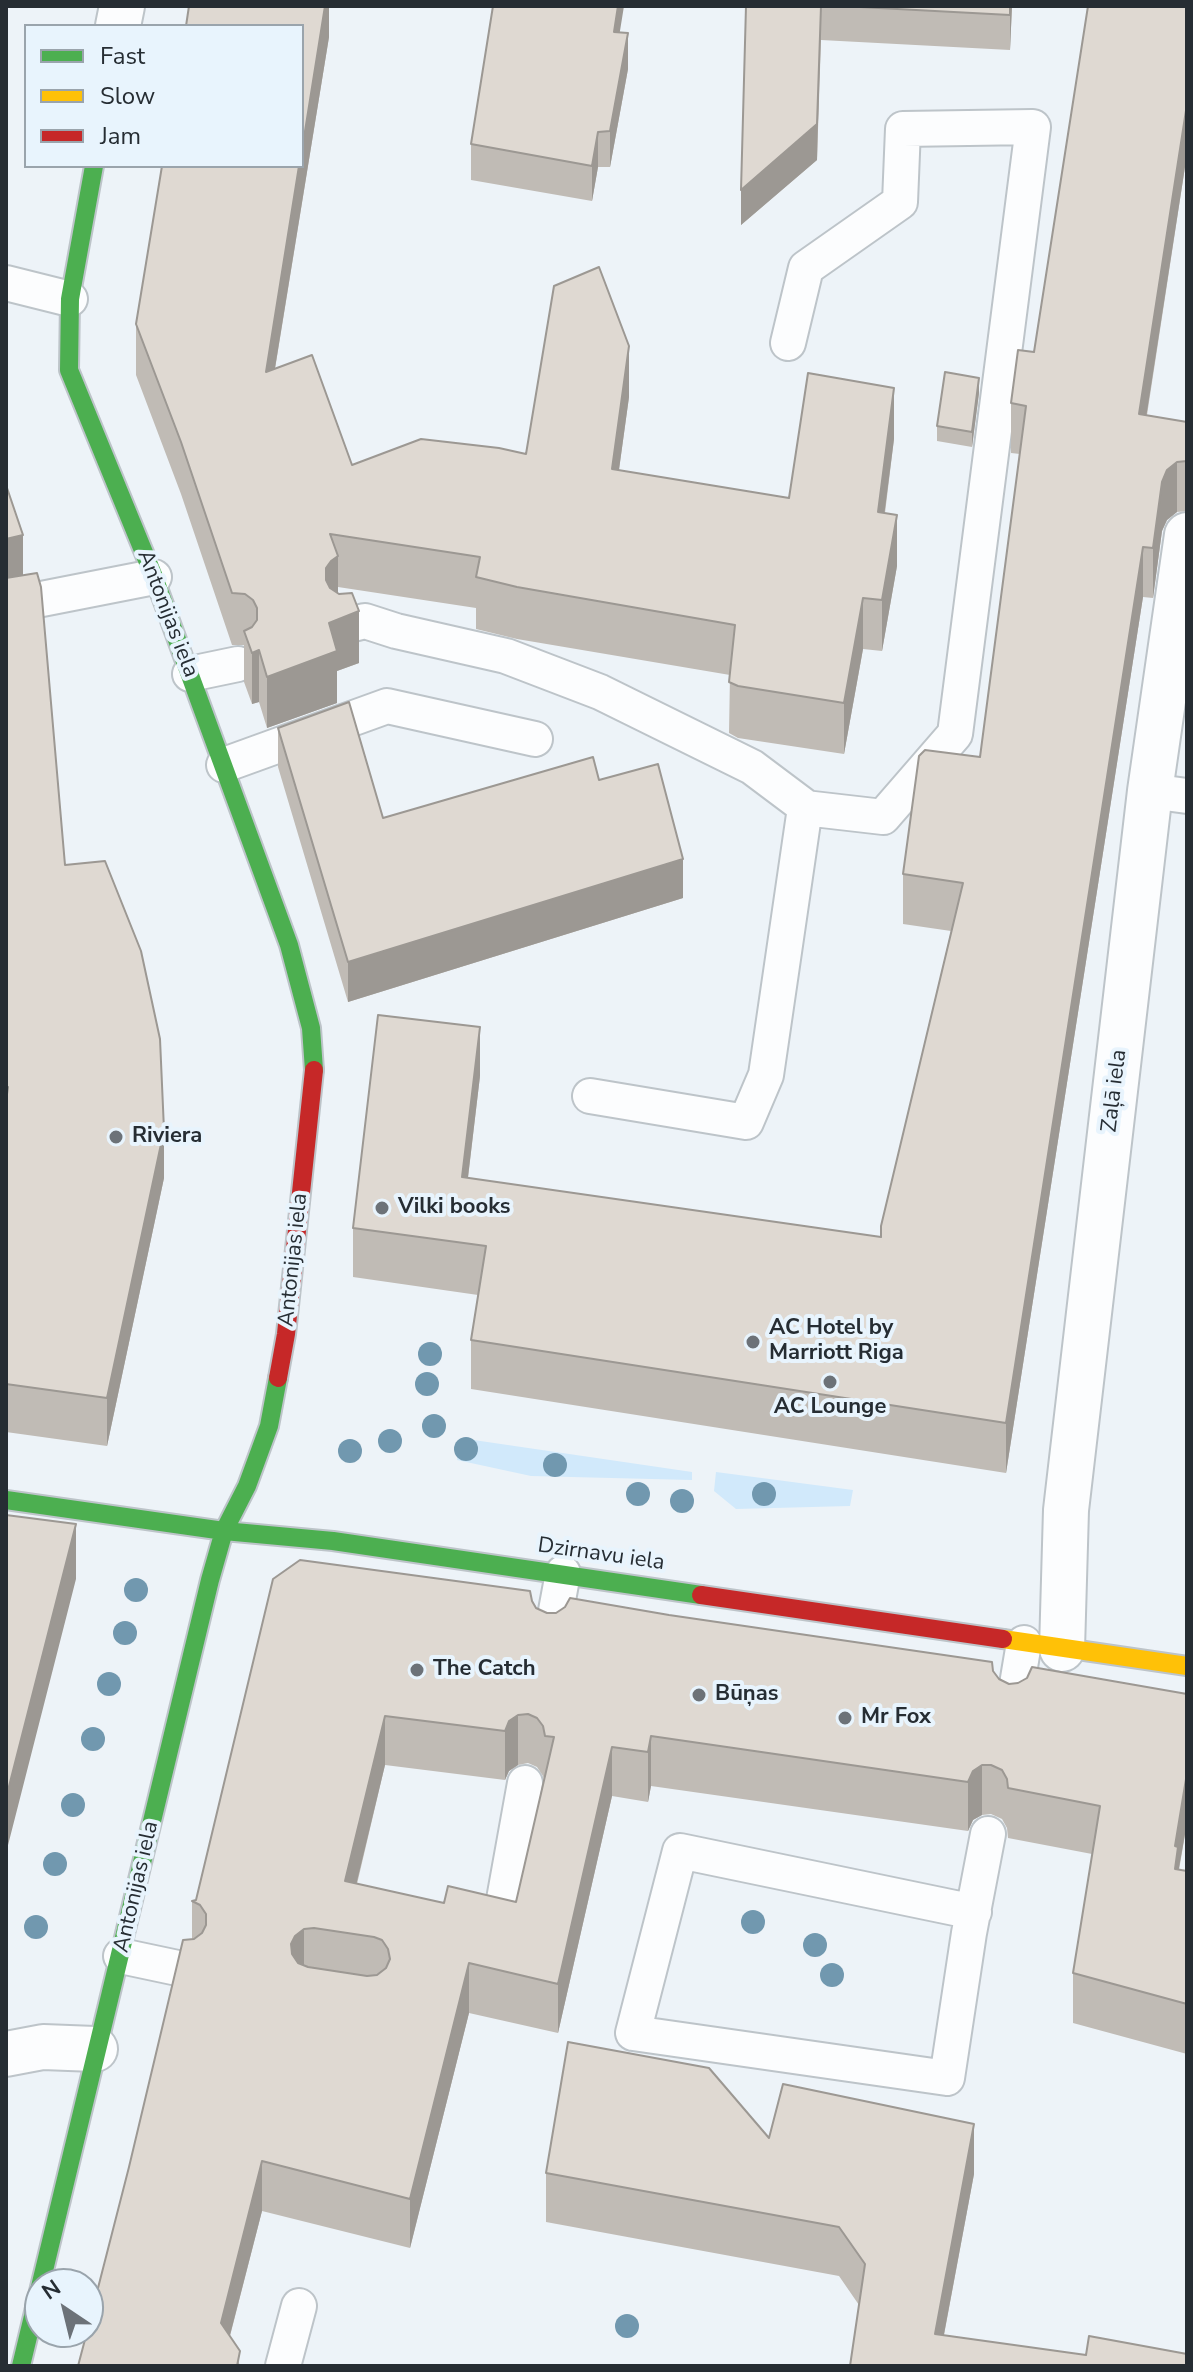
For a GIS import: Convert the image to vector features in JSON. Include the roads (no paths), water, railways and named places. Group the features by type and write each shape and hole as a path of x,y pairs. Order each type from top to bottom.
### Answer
{"street":[{"name":"Antonijas iela","path":"21,2366 210,1580 224,1531 247,1486 269,1426 286,1334 314,1074 311,1028 289,945 154,577 69,370 70,299 94,168"},
{"name":"Zaļā iela","path":"1043,1646 1066,1510 1168,793 1187,535"},
{"name":"Dzirnavu iela","path":"6,1500 224,1531 333,1541 563,1573 1187,1666"},
{"path":"6,2054 43,2047 95,2049"}],"lane":[{"path":"345,626 365,621 506,656 600,692 752,767 808,809 883,817 955,734 1033,127 903,129 900,202 806,268 788,343"},
{"path":"6,283 70,299"},
{"path":"6,606 154,577"},
{"path":"190,674 238,664"},
{"path":"224,765 387,706 535,739"},
{"path":"590,1096 746,1122 766,1075 805,808 808,809"},
{"path":"550,1643 563,1573"},
{"path":"1012,1714 1043,1646"},
{"path":"503,1905 525,1783"},
{"path":"974,1912 680,1851 633,2033 947,2078 988,1834"},
{"path":"121,1956 187,1970"},
{"path":"283,2366 299,2306"}],"place":[{"name":"Riviera","path":"116,1137"},
{"name":"Vilki books","path":"382,1208"},
{"name":"AC Hotel by Marriott Riga","path":"753,1342"},
{"name":"AC Lounge","path":"830,1382"},
{"name":"The Catch","path":"417,1670"},
{"name":"Būņas","path":"699,1695"},
{"name":"Mr Fox","path":"845,1718"}]}
